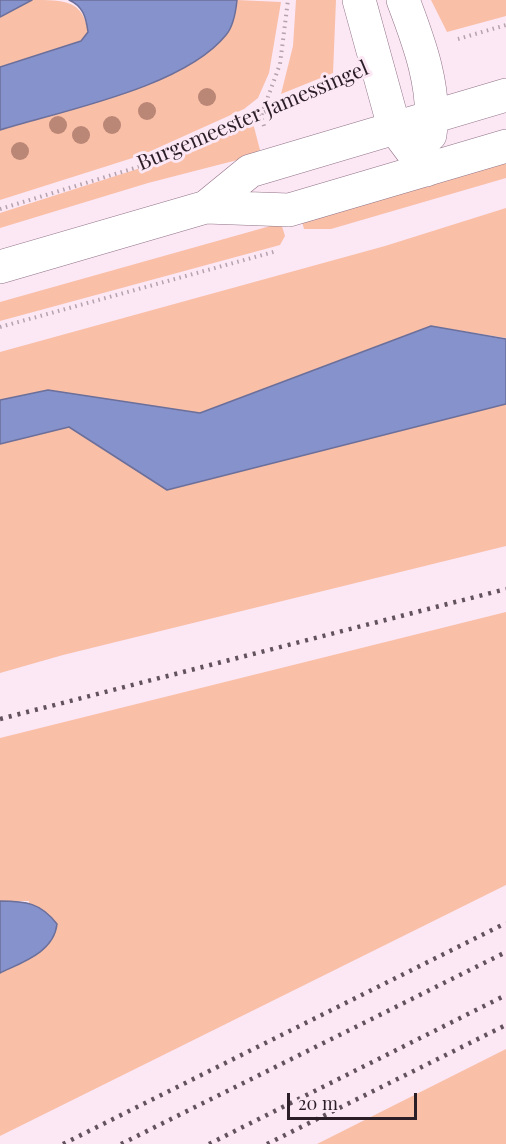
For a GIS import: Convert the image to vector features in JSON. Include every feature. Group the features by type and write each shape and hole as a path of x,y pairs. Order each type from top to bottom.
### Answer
{"main road":[{"path":"359,0 394,127 426,170"},
{"path":"403,0 421,49 433,115 426,170"},
{"path":"206,207 250,171 506,95"},
{"path":"0,267 206,207 289,210 506,146"}],"path":[{"path":"421,49 506,25"},
{"name":"Burgemeester Jamessingel","path":"0,209 138,166 261,116 375,63"},
{"path":"0,327 287,248"}],"shaded area":[{"path":"32,0 54,0 71,4 82,14 88,32 81,41 0,67 0,17"},
{"path":"237,0 281,2 269,73 258,98 244,109 142,155 0,200 0,130 102,99 228,33"},
{"path":"296,0 336,0 333,73 281,94 293,46"},
{"path":"431,0 506,0 506,16 447,32"},
{"path":"250,122 254,127 260,150 245,158 148,183 0,228 0,213 153,164"},
{"path":"506,160 506,178 331,229 304,229 301,218"},
{"path":"506,208 506,338 431,326 200,413 48,390 0,400 0,352 385,246"},
{"path":"281,223 285,236 280,245 0,321 0,302"},
{"path":"506,404 506,546 63,655 0,673 0,444 69,427 168,490"},
{"path":"506,612 506,885 0,1136 0,973 24,962 29,901 0,901 0,738"},
{"path":"506,1049 506,1144 317,1144"}],"water":[{"path":"0,0 32,0 0,17"},
{"path":"69,0 237,0 232,23 226,35 207,53 182,69 122,95 0,130 0,67 81,41 88,32 83,13 78,5"},
{"path":"431,326 506,339 506,404 167,490 69,427 0,444 0,400 48,390 200,413"},
{"path":"0,901 39,907 57,924 55,934 44,949 0,973"}],"railway":[{"path":"0,719 506,589"},
{"path":"63,1144 506,923"},
{"path":"121,1144 506,952"},
{"path":"209,1144 506,995"},
{"path":"267,1144 506,1025"}]}
